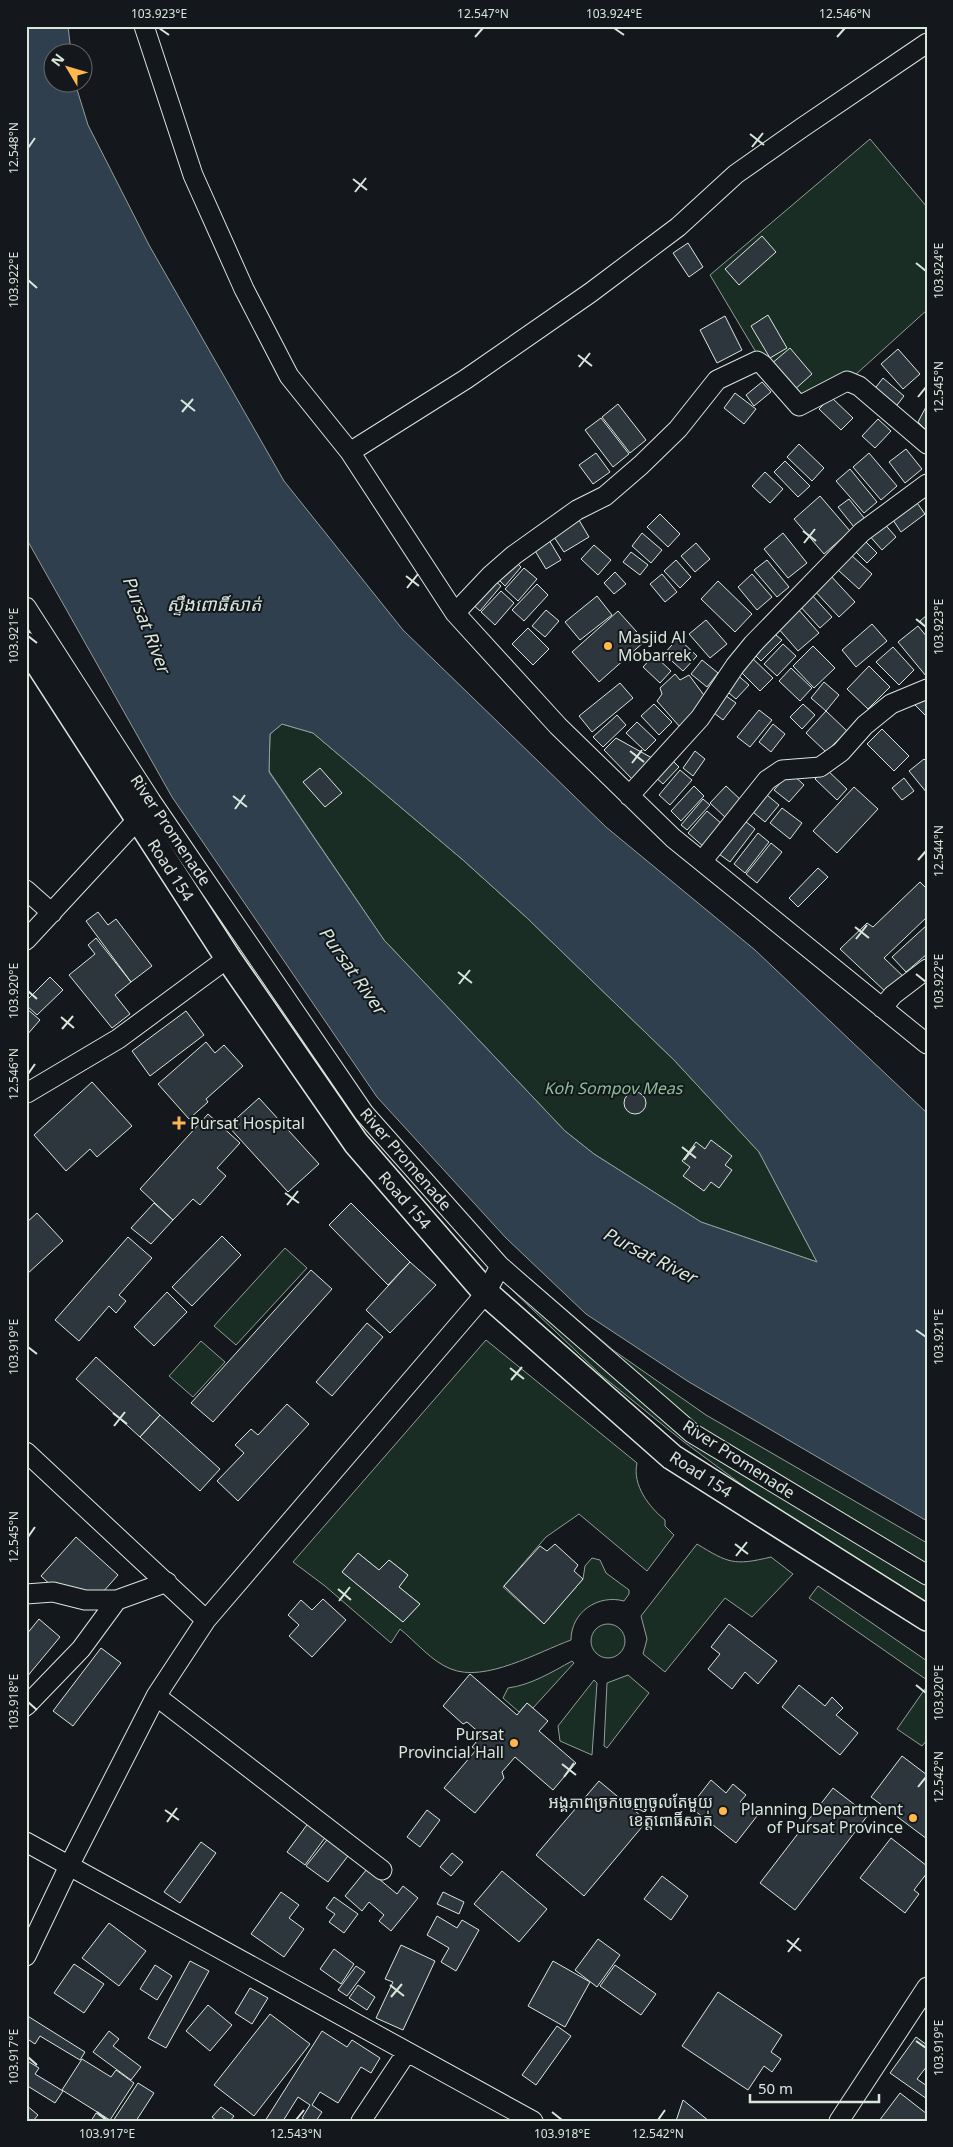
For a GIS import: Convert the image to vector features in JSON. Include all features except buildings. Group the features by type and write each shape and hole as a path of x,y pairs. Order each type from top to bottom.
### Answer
{"main road":[{"name":"Road 154","path":"26,645 228,958 356,1143 486,1293 672,1457 927,1618"}],"street":[{"path":"144,26 193,175 244,289 290,376 350,452 455,613 558,726 673,838 703,860 927,1044"},
{"path":"350,452 466,379 590,293 678,227 736,174 927,43"},
{"path":"455,613 490,576 514,555 577,510 605,496 641,464 678,429 717,380 757,361 763,365 799,406 847,381 858,386 927,444"},
{"path":"629,796 700,718 735,666 753,644 862,532 927,484"},
{"name":"River Promenade","path":"26,607 151,801 364,1113 500,1266 692,1433 927,1575"},
{"path":"703,860 766,780 782,770 820,767 841,752 865,725 891,704 927,689"},
{"path":"26,940 138,819"},
{"path":"26,890 52,913"},
{"path":"27,1093 118,1039 228,958"},
{"path":"882,1008 893,995 927,969"},
{"path":"26,1956 69,1866 156,1696 206,1620 486,1293 500,1266"},
{"path":"26,1452 206,1620"},
{"path":"26,1594 53,1592 85,1600 117,1600 167,1582"},
{"path":"26,1706 80,1649 117,1600"},
{"path":"156,1696 382,1870"},
{"path":"26,1842 533,2121"},
{"path":"838,2121 927,1988"},
{"path":"361,2121 407,2052"}],"green space":[{"path":"870,139 927,207 927,310 854,376 798,399 760,359 710,275"},
{"name":"Koh Sompov Meas","path":"282,724 313,733 463,860 526,917 674,1060 759,1152 817,1262 701,1222 594,1154 565,1131 384,940 269,771 270,734"},
{"path":"285,1248 307,1268 236,1345 214,1326"},
{"path":"522,1272 613,1350 706,1415 927,1543 927,1602 764,1501 684,1442 601,1375 510,1288"},
{"path":"486,1340 637,1463 637,1479 643,1495 653,1509 665,1520 665,1526 674,1535 647,1571 579,1514 546,1537 503,1587 544,1624 583,1579 585,1566 592,1558 600,1560 606,1573 629,1590 629,1594 624,1601 605,1600 588,1607 576,1621 572,1630 571,1640 511,1664 479,1672 465,1672 444,1666 400,1629 391,1643 325,1586 293,1562","holes":["358,1553 379,1570 389,1560 408,1575 399,1587 420,1604 403,1622 342,1572"]},
{"path":"201,1341 225,1362 193,1397 169,1376"},
{"path":"697,1544 724,1559 732,1561 740,1562 771,1557 793,1574 752,1617 725,1598 665,1672 643,1654 647,1639 641,1616"},
{"path":"818,1586 927,1661 927,1680 809,1598"},
{"path":"608,1624 615,1625 620,1629 624,1634 624,1648 620,1653 615,1657 608,1658 601,1657 596,1653 592,1648 591,1641 592,1634 596,1629 601,1625"},
{"path":"572,1661 574,1663 533,1708 527,1703 519,1712 503,1698 508,1688 533,1681"},
{"path":"628,1675 649,1693 607,1748 604,1746 607,1683"},
{"path":"594,1680 597,1683 592,1755 560,1741 558,1726"},
{"path":"927,1686 927,1740 922,1746 897,1729"}],"water":[{"name":"ស្ទឹងពោធិ៍សាត់","path":"26,26 68,26 70,42 42,42 42,92 78,92 88,125 149,245 284,481 403,630 606,827 755,950 927,1113 927,1521 689,1382 586,1314 506,1238 377,1097 172,797 26,538","holes":["282,724 313,733 463,860 526,917 674,1060 759,1152 817,1262 701,1222 594,1154 565,1131 384,940 269,772 270,734"]}],"place":[{"name":"Masjid Al Mobarrek","path":"608,646"},
{"name":"Pursat Hospital","path":"179,1123"},
{"name":"Pursat Provincial Hall","path":"514,1743"},
{"name":"អង្គភាពច្រកចេញចូលតែមួយ ខេត្តពោធិ៍សាត់","path":"723,1811"},
{"name":"Planning Department of Pursat Province","path":"913,1818"}],"water label":[{"name":"Pursat River","path":"147,624"},
{"name":"Pursat River","path":"353,970"},
{"name":"Pursat River","path":"650,1255"}]}
